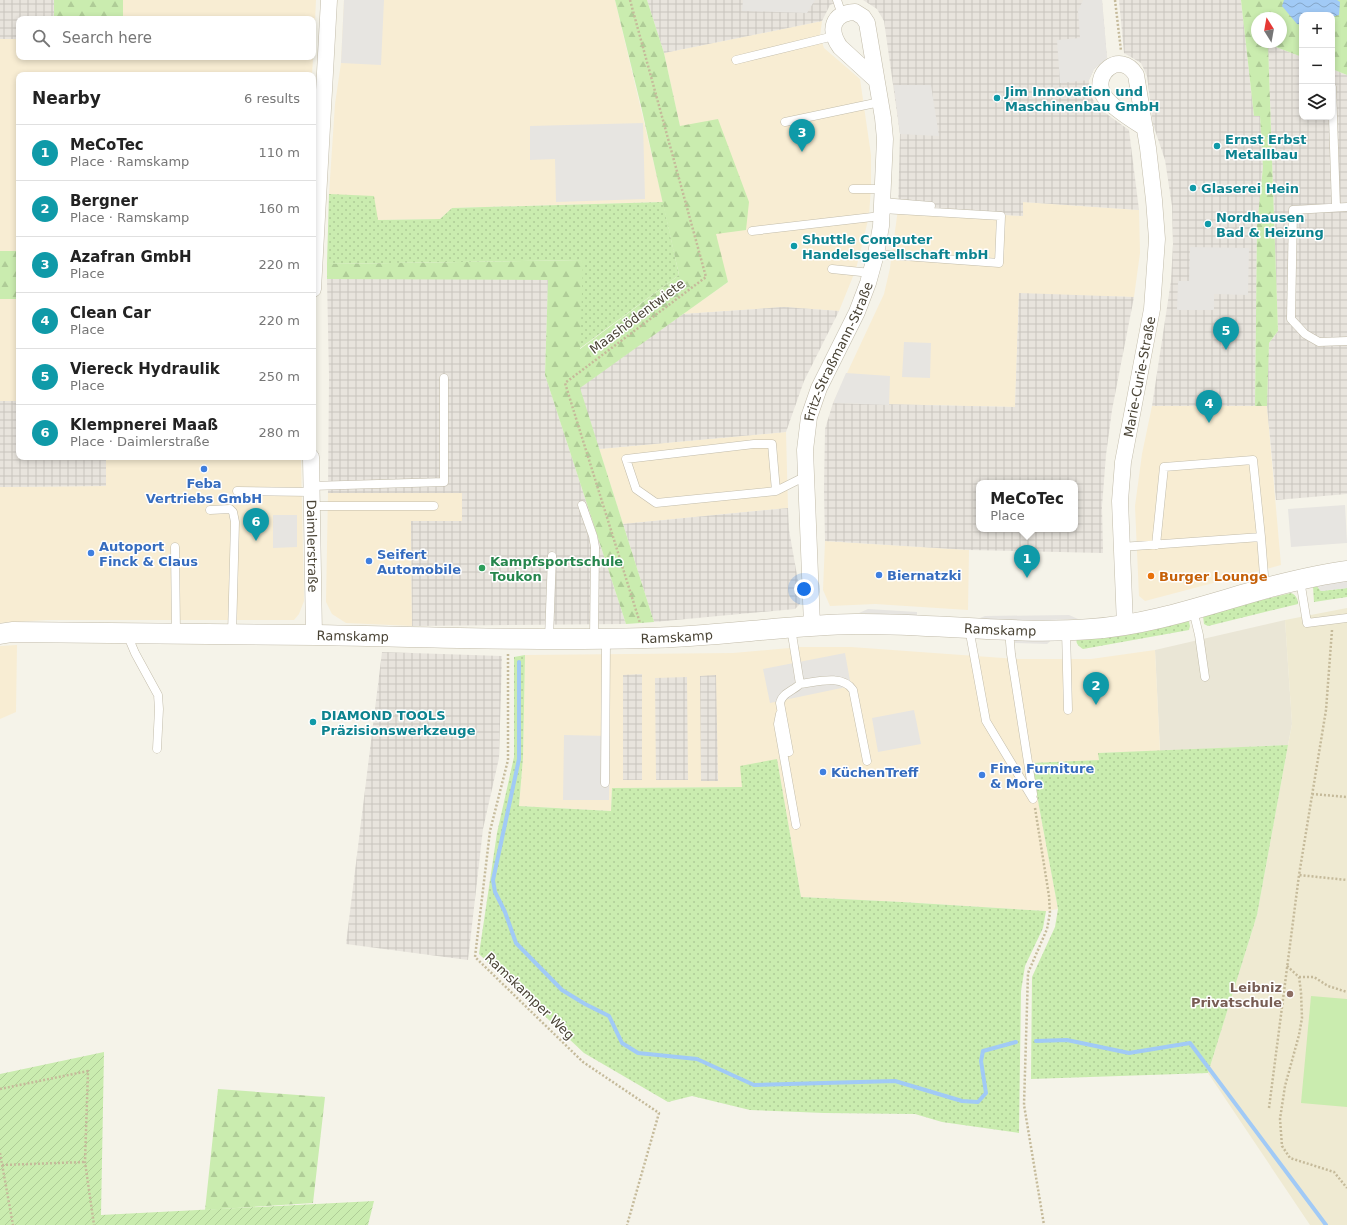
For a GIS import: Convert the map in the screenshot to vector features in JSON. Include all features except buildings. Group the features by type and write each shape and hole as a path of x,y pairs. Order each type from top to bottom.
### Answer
{"street":[{"path":"316,188 329,0"},
{"name":"Fritz-Straßmann-Straße","path":"812,625 805,450 809,417 819,388 857,312 871,274 876,254 882,204 884,139 880,102 866,20 855,12 839,7 834,24 834,36"},
{"path":"834,36 840,47 876,80"},
{"path":"1122,64 1106,69 1101,80 1103,95 1108,102 1145,128"},
{"name":"Marie-Curie-Straße","path":"1122,64 1132,69 1136,75 1145,128 1154,200 1157,239 1152,309 1123,462 1120,501 1125,625"},
{"name":"Daimlerstraße","path":"311,460 314,635"},
{"name":"Ramskamp","path":"0,634 12,632 600,639 690,637 812,625 859,624 1009,630 1095,629 1125,625 1300,580 1347,571"}],"lane":[{"path":"736,60 834,36"},
{"path":"785,122 880,102"},
{"path":"1333,120 1336,207"},
{"path":"853,189 882,204 1001,216 999,263 876,254"},
{"path":"752,231 882,204 1008,213"},
{"path":"1347,207 1293,210 1291,319 1305,334 1319,342 1347,341"},
{"path":"832,269 871,274"},
{"path":"311,494 444,482 444,378"},
{"path":"776,491 772,444 754,444 626,459 636,488 656,503 776,491 806,476"},
{"path":"1156,545 1164,467 1253,460 1265,589"},
{"path":"237,491 311,494 434,506"},
{"path":"582,505 593,536 595,547 605,783"},
{"path":"210,510 230,509 233,512 235,522 232,634"},
{"path":"1121,548 1261,537"},
{"path":"175,547 176,634"},
{"path":"548,639 552,556"},
{"path":"1300,580 1306,623 1347,618"},
{"path":"1192,609 1199,635 1205,677"},
{"path":"791,627 800,684"},
{"path":"969,628 986,721 1033,799"},
{"path":"1009,630 1011,654 1033,799"},
{"path":"1066,630 1068,710"},
{"path":"127,633 130,643 158,695 159,709 157,749"},
{"path":"789,752 780,703 781,698 800,684 842,681 850,684 853,690 867,761"},
{"path":"781,709 778,724 796,825"}],"path":[{"name":"Maashödentwiete","path":"630,0 706,277 565,383 645,638"},
{"path":"1115,0 1122,64"},
{"path":"1269,1108 1299,875 1326,710 1332,620"},
{"name":"Ramskamper Weg","path":"508,639 508,760 490,831 475,957 583,1062 659,1113 626,1225"},
{"path":"1312,794 1347,797"},
{"path":"1033,799 1049,896 1050,913 1047,929 1028,972 1024,1105 1044,1225"},
{"path":"1299,875 1347,880"},
{"path":"1287,966 1299,977 1302,1018 1299,1035 1285,1086 1280,1120 1282,1146 1290,1158 1334,1172 1347,1188"},
{"path":"1299,977 1314,977 1328,986 1347,992"},
{"path":"0,1089 88,1071 86,1162 94,1225"},
{"path":"0,1153 12,1225"},
{"path":"2,1165 86,1162"}],"shaded area":[{"path":"0,0 54,0 54,16 16,16 16,39 0,39"},
{"path":"123,0 316,0 315,16 123,16"},
{"path":"344,0 615,0 663,202 452,208 440,219 378,220 329,194 335,104 341,63"},
{"path":"344,0 384,0 381,65 341,63"},
{"path":"647,0 843,0 830,5 822,21 664,53"},
{"path":"743,0 815,0 807,13 742,11"},
{"path":"863,0 1102,0 1107,58 1094,69 1089,80 1090,94 1097,107 1129,130 1139,210 1023,202 1023,216 898,209 900,134 884,21 877,9"},
{"path":"1083,0 1102,0 1107,58 1094,69 1089,80 1060,83 1057,40 1080,38 1078,11"},
{"path":"1119,0 1241,0 1254,116 1260,116 1263,167 1257,226 1255,406 1152,406 1171,281 1173,244 1172,206 1165,160 1153,124 1147,76 1141,63 1124,53"},
{"path":"822,21 820,36 824,48 860,79 871,155 869,216 856,269 839,311 784,307 683,314 728,282 680,127 664,53"},
{"path":"0,39 16,39 16,60 313,60 312,72 16,72 16,251 0,251"},
{"path":"1268,48 1278,48 1299,56 1299,120 1335,120 1335,70 1347,75 1347,494 1276,500 1267,406 1269,343 1278,331"},
{"path":"894,85 931,85 939,136 900,134"},
{"path":"643,123 645,199 556,202 555,159 530,160 530,126"},
{"path":"1023,202 1139,210 1140,253 1134,297 1019,294 1015,407 833,403 884,294 890,268 898,209 1023,216"},
{"path":"1190,247 1249,248 1248,295 1214,294 1214,310 1177,310 1178,281 1189,281"},
{"path":"327,279 548,279 545,375 626,624 412,626 411,521 462,521 462,493 328,493 329,376"},
{"path":"1019,293 1134,297 1112,410 1106,455 1102,506 1103,553 969,550 825,541 825,429 833,403 1015,407"},
{"path":"0,299 16,299 16,401 0,401"},
{"path":"784,307 839,311 804,381 786,432 599,449 579,388 683,314"},
{"path":"904,342 931,343 930,378 902,377"},
{"path":"846,373 890,376 889,405 833,403"},
{"path":"0,401 16,401 16,460 106,460 106,486 0,487"},
{"path":"1152,406 1267,406 1281,565 1145,601 1139,596 1135,506 1142,454"},
{"path":"786,432 788,508 623,524 599,449"},
{"path":"106,460 301,460 304,601 299,614 294,620 47,620 0,623 0,487 106,486"},
{"name":"Seifert Automobile","path":"328,493 462,493 462,521 411,521 412,626 346,623 332,614 326,602"},
{"path":"1345,505 1347,543 1291,547 1288,509"},
{"path":"788,508 789,530 800,592 800,604 795,609 654,622 623,524"},
{"path":"273,515 297,515 297,547 273,548"},
{"path":"825,541 969,550 968,610 875,604 830,606 823,590"},
{"path":"1347,581 1347,588 1321,591 1316,585"},
{"name":"Leibniz Privatschule","path":"1347,608 1347,1225 1310,1225 1208,1073 1257,915 1292,724 1285,620"},
{"path":"868,609 917,612 917,616 859,613"},
{"path":"1069,615 1078,619 1022,621 975,620 985,616"},
{"path":"1285,620 1292,724 1288,745 1160,751 1155,650"},
{"path":"1015,637 1054,638 1047,644 1015,643"},
{"path":"17,645 16,712 0,719 0,646"},
{"path":"801,647 851,647 1017,659 1091,659 1155,650 1160,751 1099,753 1099,760 1031,763 1058,909 1046,911 801,897 777,759 742,787 612,788 611,811 519,806 523,758 525,655 733,653"},
{"path":"382,652 502,656 499,758 483,829 468,960 346,944"},
{"path":"845,653 851,686 770,703 763,669"},
{"path":"642,674 642,780 623,780 623,675"},
{"path":"716,675 718,781 701,781 700,676"},
{"path":"687,677 688,780 656,780 655,678"},
{"path":"914,710 921,744 878,752 872,718"},
{"path":"564,735 610,736 609,800 563,800"}],"green space":[{"path":"54,0 123,0 123,16 54,16"},
{"path":"615,0 647,0 664,53 680,126 718,119 749,202 746,230 716,234 728,282 580,388 654,622 626,624 545,375 548,280 327,279 327,264 583,260 580,349 679,275 641,106"},
{"path":"1241,0 1347,0 1347,75 1335,70 1335,12 1299,12 1299,56 1278,48 1287,48 1287,12 1251,12 1251,48 1268,48 1278,331 1269,343 1267,406 1255,406 1257,226 1263,167 1260,116 1254,116"},
{"path":"329,194 374,196 378,220 440,219 452,208 663,202 679,275 579,349 582,260 327,264"},
{"path":"0,251 16,251 16,299 0,299"},
{"path":"1316,585 1321,591 1347,588 1347,597 1314,602 1313,586"},
{"path":"1291,593 1298,600 1298,604 1208,626 1204,624 1203,616 1205,613"},
{"path":"1188,618 1190,626 1189,630 1083,649 1077,642 1077,638"},
{"path":"525,655 523,758 519,806 611,811 612,788 742,787 740,766 777,759 801,897 1046,911 1043,928 1025,966 1021,991 1019,1133 942,1122 915,1114 824,1113 750,1110 692,1096 668,1102 584,1053 479,954 497,833 514,757 514,657"},
{"path":"1288,745 1257,915 1208,1073 1031,1079 1032,977 1055,927 1058,909 1031,763 1099,760 1098,753"},
{"path":"1311,996 1347,999 1347,1107 1301,1103"},
{"path":"104,1052 101,1215 374,1201 368,1225 0,1225 0,1074"},
{"path":"218,1089 325,1097 313,1203 205,1210"}],"water":[{"path":"1284,0 1337,0 1340,2 1339,15 1335,16 1335,12 1299,12 1299,24 1282,6"}],"waterway":[{"path":"519,662 519,759 493,880 495,892 505,912 516,943 562,990 609,1016 622,1043 638,1053 697,1059 754,1085 895,1081 962,1101 978,1102 986,1093 981,1061 983,1051 1016,1042"},
{"path":"1036,1041 1067,1040 1129,1053 1190,1043 1326,1225"}],"place":[{"name":"Jim Innovation und Maschinenbau GmbH","path":"997,98"},
{"name":"Ernst Erbst Metallbau","path":"1217,146"},
{"name":"Azafran GmbH","path":"802,152"},
{"name":"Glaserei Hein","path":"1193,188"},
{"name":"Nordhausen Bad & Heizung","path":"1208,224"},
{"name":"Shuttle Computer Handelsgesellschaft mbH","path":"794,246"},
{"name":"Viereck Hydraulik","path":"1226,350"},
{"name":"Clean Car","path":"1209,423"},
{"name":"Feba Vertriebs GmbH","path":"204,469"},
{"name":"Klempnerei Maaß","path":"256,541"},
{"name":"Autoport Finck & Claus","path":"91,553"},
{"name":"Seifert Automobile","path":"369,561"},
{"name":"Kampfsportschule Toukon","path":"482,568"},
{"name":"Biernatzki","path":"879,575"},
{"name":"Burger Lounge","path":"1151,576"},
{"name":"MeCoTec","path":"1027,578"},
{"name":"Bergner","path":"1096,705"},
{"name":"DIAMOND TOOLS Präzisionswerkzeuge","path":"313,722"},
{"name":"KüchenTreff","path":"823,772"},
{"name":"Fine Furniture & More","path":"982,775"},
{"name":"Leibniz Privatschule","path":"1290,994"}]}
